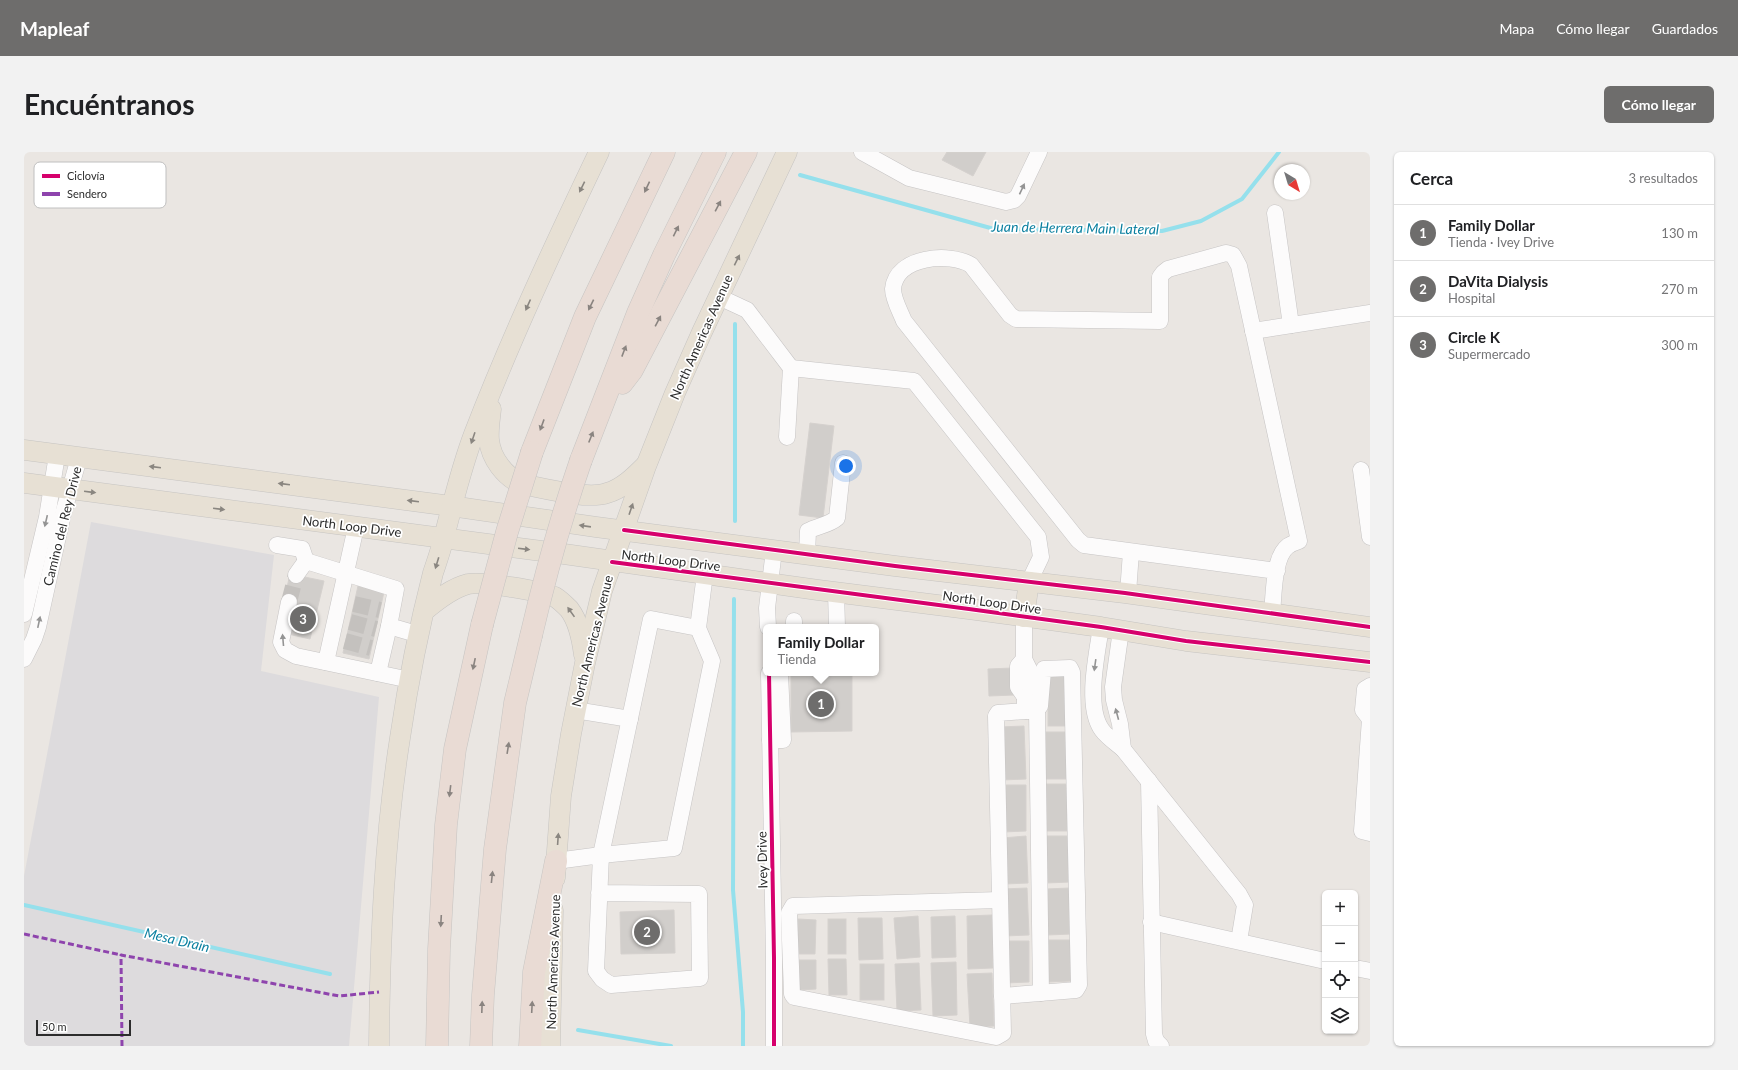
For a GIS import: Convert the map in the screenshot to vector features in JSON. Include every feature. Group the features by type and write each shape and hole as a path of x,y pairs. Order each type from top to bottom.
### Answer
{"highway":[{"path":"437,1046 439,949 446,825 455,750 482,626 507,532 532,452 585,316 664,152"},
{"path":"481,1046 483,995 495,849 507,755 516,703 547,567 581,460 601,413 638,313 664,255 715,152"},
{"path":"601,413 632,370 746,152"},
{"path":"530,1046 534,972 556,861"}],"main road":[{"path":"379,1046 379,989 386,858 390,814 410,680 424,611 444,539 451,506 474,435 564,226 599,152"},
{"name":"North Americas Avenue","path":"550,1046 552,926 561,796 575,710 602,591 646,466 675,393 787,152"},
{"path":"492,393 489,432 491,452 503,470 514,481 521,484 580,494 601,494 608,493 627,483 646,466"},
{"name":"North Loop Drive","path":"24,450 451,506 520,517 807,555 1128,593 1370,627"},
{"name":"North Loop Drive","path":"24,483 1101,627 1186,641 1370,662"},
{"path":"1024,617 1029,582"},
{"path":"424,611 437,600 455,589 468,584 482,584 554,596 568,608 574,616 580,632 585,662"}],"street":[{"path":"862,152 909,178 1006,202 1014,200 1018,196 1039,152"},
{"path":"1275,213 1291,325"},
{"path":"1272,613 1277,571 1278,562 1281,554 1288,546 1299,541 1239,266 1233,255 1226,253 1168,269 1162,273 1160,277 1160,322 1016,320 1010,315 971,265 964,260 953,258 923,259 901,272 896,279 893,288 895,298 904,321 1078,540 1084,545 1277,571"},
{"path":"719,297 747,310 792,368 787,437"},
{"path":"1253,331 1370,313"},
{"path":"792,368 914,381 1038,537 1041,557 1029,582"},
{"name":"Camino del Rey Drive","path":"57,455 61,488"},
{"name":"Camino del Rey Drive","path":"24,658 34,639 37,594 47,517 61,488 79,458"},
{"path":"807,555 808,531 817,526 832,522 836,518 844,463"},
{"path":"1361,470 1370,537"},
{"path":"326,662 338,640 347,602 346,573 356,527"},
{"path":"277,545 302,549 306,561"},
{"path":"768,624 767,608 774,550"},
{"path":"1128,593 1131,552"},
{"path":"306,561 396,589 377,650 378,673"},
{"path":"296,575 306,561"},
{"path":"556,861 674,848 712,661 698,628 705,574"},
{"path":"836,592 837,624"},
{"name":"Camino del Rey Drive","path":"24,614 37,594"},
{"path":"289,602 282,642 285,650 296,656 410,680"},
{"path":"1024,617 1024,659 1018,666 1018,687 1029,706 1041,992"},
{"path":"599,893 699,894 700,978 611,985 602,979 596,971 600,855 651,619 698,628"},
{"path":"385,622 420,635"},
{"path":"1101,627 1092,699 1096,716 1102,730 1123,749 1239,894 1245,905 1239,941"},
{"path":"1121,630 1113,687 1123,749"},
{"path":"1000,900 793,906 789,912 792,994 794,997 996,1037 1003,1032 1002,996 1000,900 996,716 998,713 1029,706 1040,706 1044,669 1070,668 1072,672 1079,985 1076,990 1002,996"},
{"name":"Ivey Drive","path":"768,676 774,1046"},
{"path":"770,740 783,740 780,676"},
{"path":"1370,686 1365,689 1363,710 1370,719 1367,793 1362,831 1370,833"},
{"path":"575,710 630,719"},
{"path":"1149,781 1154,1034 1156,1041 1161,1046"},
{"path":"1152,922 1322,960"},
{"path":"1358,969 1370,971"}],"shaded area":[{"path":"91,522 274,555 261,671 379,697 349,1046 24,1046 24,876"}],"building":[{"path":"947,152 986,152 973,176 942,160"},
{"path":"810,423 834,426 823,518 799,515"},
{"path":"290,574 324,581 310,639 288,634 284,601"},
{"path":"358,586 384,592 369,659 343,653"},
{"path":"1013,668 1014,695 989,696 988,669"},
{"path":"1048,674 1066,674 1066,726 1048,726"},
{"path":"791,676 852,676 852,731 791,732"},
{"path":"1024,726 1026,779 1002,780 1000,727"},
{"path":"1043,732 1067,732 1068,779 1044,779"},
{"path":"1044,784 1068,784 1068,831 1044,831"},
{"path":"1002,785 1026,785 1026,831 1003,832"},
{"path":"1026,836 1028,883 1005,884 1002,838"},
{"path":"1045,836 1069,836 1070,882 1046,883"},
{"path":"1027,888 1029,935 1005,936 1003,889"},
{"path":"1070,888 1071,934 1047,935 1046,889"},
{"path":"674,910 675,953 621,954 620,912"},
{"path":"992,915 993,968 968,969 967,916"},
{"path":"918,916 920,957 897,959 894,918"},
{"path":"955,916 956,957 932,958 931,917"},
{"path":"858,918 882,918 883,959 859,960"},
{"path":"798,919 816,920 815,954 797,954"},
{"path":"828,919 846,919 846,954 828,954"},
{"path":"1047,940 1071,940 1072,981 1048,982"},
{"path":"1005,941 1029,941 1029,982 1006,983"},
{"path":"828,959 846,959 847,995 829,995"},
{"path":"799,960 816,960 816,989 799,990"},
{"path":"956,962 957,1015 933,1016 931,963"},
{"path":"919,963 921,1010 897,1011 895,964"},
{"path":"860,964 884,964 884,1000 860,1000"},
{"path":"992,973 994,1026 970,1027 967,974"}],"waterway":[{"name":"Juan de Herrera Main Lateral","path":"800,175 994,229 1162,231 1201,221 1242,199 1279,152"},
{"path":"735,324 735,521"},
{"path":"734,599 733,890 743,1012 743,1046"},
{"name":"Mesa Drain","path":"24,905 330,974"},
{"name":"Mesa Drain","path":"578,1030 671,1046"}],"tunnel":[{"path":"289,602 296,575"},
{"path":"354,604 380,610"},
{"path":"350,622 376,629"},
{"path":"345,641 371,648"}],"marked path":[{"path":"24,934 121,955"},
{"path":"122,1046 121,955 339,996 379,992"}],"cycle path":[{"path":"624,530 895,566 1125,593 1370,627"},
{"path":"612,562 1101,627 1186,641 1370,662"},
{"path":"769,676 774,1046"}],"place":[{"name":"Circle K","path":"303,619"},
{"name":"Family Dollar","path":"821,704"},
{"name":"DaVita Dialysis","path":"647,932"}]}
